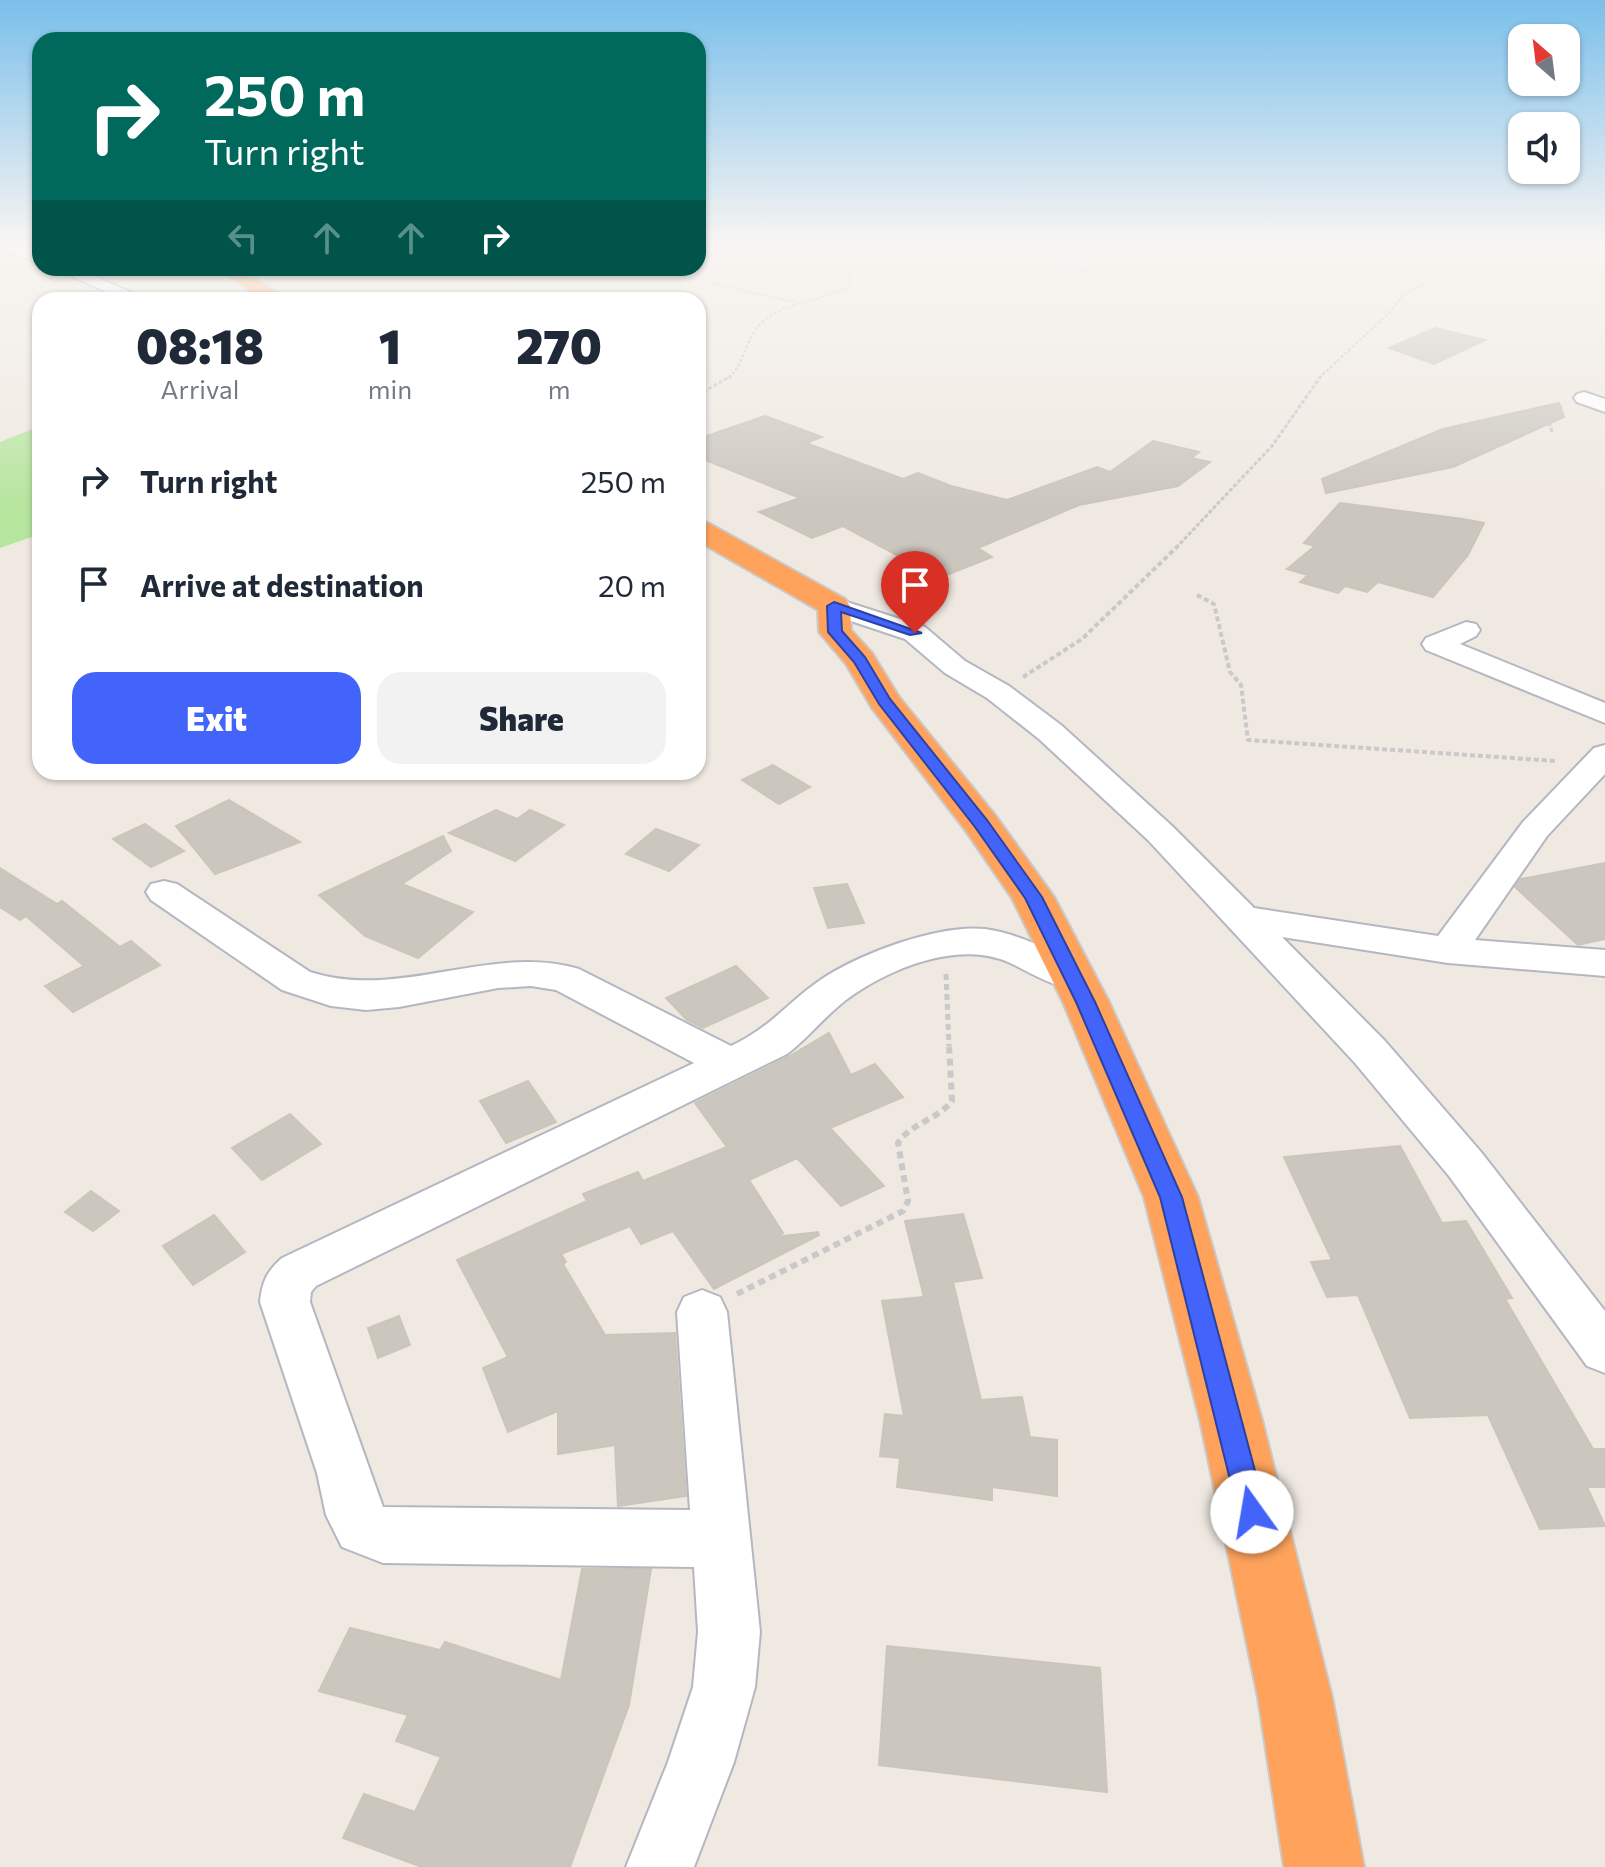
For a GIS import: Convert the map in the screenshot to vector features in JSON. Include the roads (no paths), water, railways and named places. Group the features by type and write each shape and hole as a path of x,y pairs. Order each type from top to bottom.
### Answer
{"highway":[{"path":"706,534 834,606 835,632 860,660 884,701 981,823 1033,897 1074,977 1171,1197 1231,1420 1288,1666 1324,1867"}],"street":[{"path":"1584,398 1605,406"},
{"path":"834,606 915,633 955,667 998,692 1061,742 1160,833 1370,1052 1465,1164 1605,1350"},
{"path":"1466,630 1436,644 1605,714"},
{"path":"1448,950 1535,829 1595,765"},
{"path":"164,892 296,981 320,992 352,997 388,997 500,975 538,971 565,978 731,1064"},
{"path":"1245,919 1448,950 1605,963"},
{"path":"722,1539 383,1535 362,1527 285,1302 287,1284 299,1272 772,1044 833,990 863,971 944,945 970,940 990,942 1074,977"},
{"path":"660,1867 701,1762 724,1687 729,1632 702,1312"}]}
